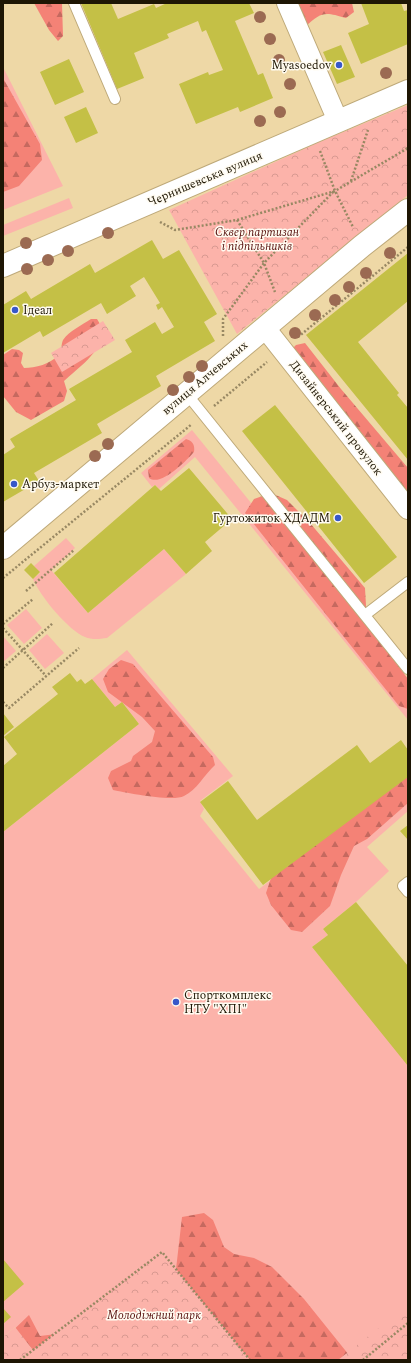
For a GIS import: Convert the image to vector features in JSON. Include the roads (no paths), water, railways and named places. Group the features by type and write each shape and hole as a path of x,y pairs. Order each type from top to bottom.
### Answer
{"street":[{"path":"287,3 338,122"},
{"name":"Чернишевська вулиця","path":"3,266 408,91"},
{"name":"вулиця Алчевських","path":"3,548 362,246 408,210"},
{"name":"Дизайнерський провулок","path":"265,328 408,509"}],"lane":[{"path":"74,3 115,99"},
{"path":"186,393 408,669"},
{"path":"365,615 408,582"},
{"path":"408,882 403,886 408,892"}],"place":[{"name":"Myasoedov","path":"339,65"},
{"name":"Ідеал","path":"15,310"},
{"name":"Арбуз-маркет","path":"14,484"},
{"name":"Гуртожиток ХДАДМ","path":"338,518"},
{"name":"Спорткомплекс НТУ \"ХПІ\"","path":"176,1002"}],"park label":[{"name":"Сквер партизан і підпільників","path":"257,239"},
{"name":"Молодіжний парк","path":"154,1315"}]}
